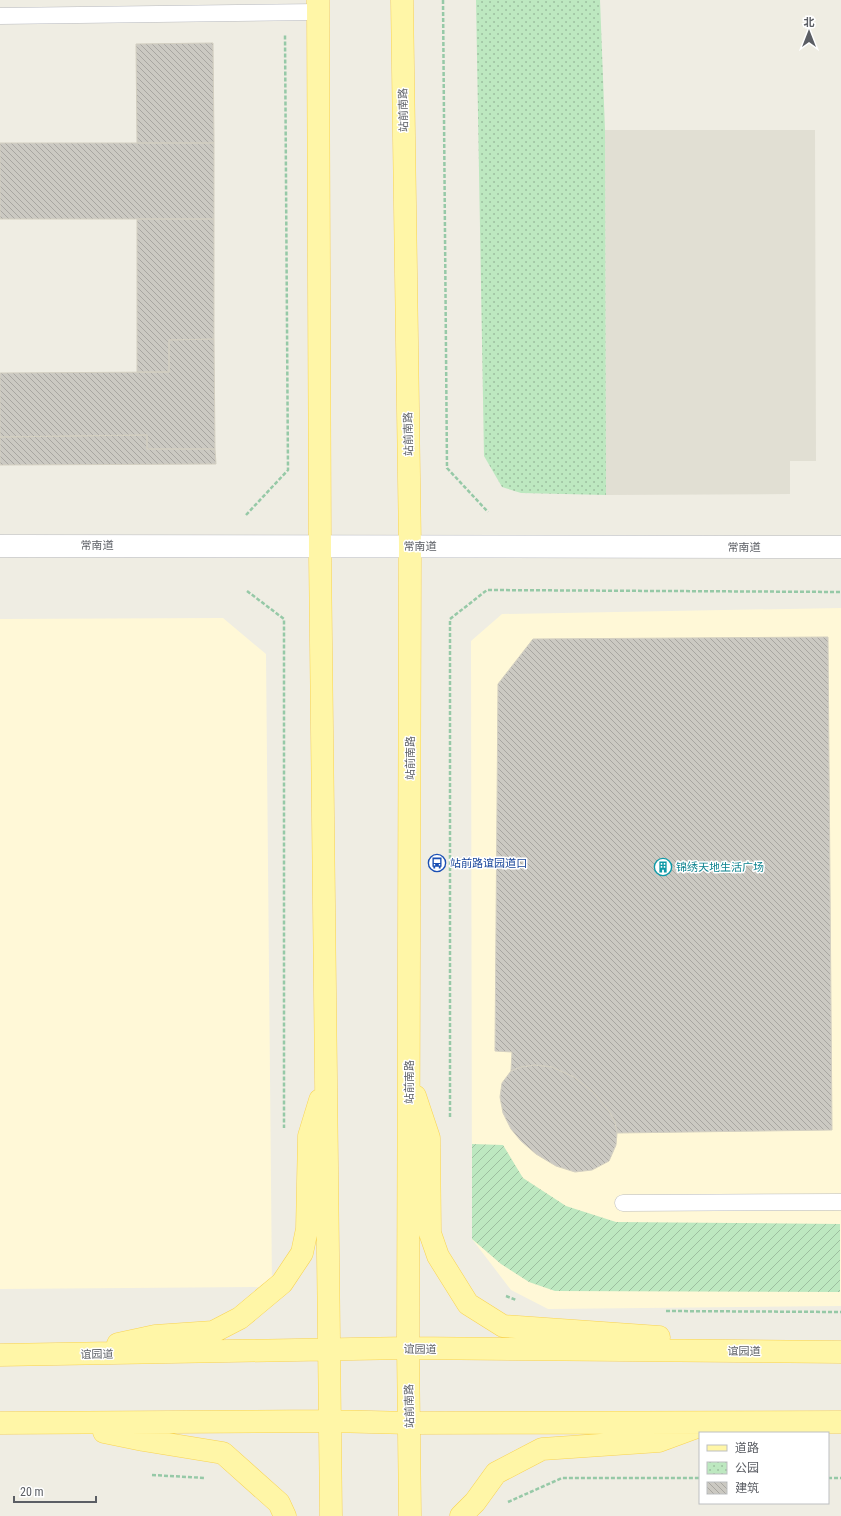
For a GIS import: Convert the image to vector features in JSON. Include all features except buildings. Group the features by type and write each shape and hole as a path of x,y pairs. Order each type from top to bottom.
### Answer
{"main road":[{"name":"站前南路","path":"402,0 410,546 410,1078 408,1348 410,1516"},
{"path":"318,6 320,546 331,1516"},
{"path":"64,1355 155,1336 213,1332 240,1318 282,1282 302,1253 308,1229 309,1136 326,1078"},
{"path":"410,1078 429,1138 430,1233 438,1256 468,1304 503,1326 664,1338 714,1351"},
{"name":"谊园道","path":"0,1355 408,1348 841,1352"},
{"path":"0,1423 330,1421 410,1423 841,1422"},
{"path":"461,1516 475,1502 496,1473 542,1448 658,1441 711,1422"},
{"path":"64,1423 143,1440 223,1453 279,1503 285,1516"}],"street":[{"name":"常南道","path":"0,546 841,547"}],"lane":[{"path":"0,16 285,12 318,6"},
{"path":"623,1202 841,1202"}],"path":[{"path":"443,0 448,468 488,512"},
{"path":"246,515 288,470 285,12"},
{"path":"450,1121 450,619 487,590 841,592"},
{"path":"247,591 284,619 284,1129"},
{"path":"501,1294 519,1302"},
{"path":"660,1311 841,1312"},
{"path":"152,1475 206,1478"},
{"path":"506,1503 562,1478 699,1478"},
{"path":"829,1478 841,1478"}],"shaded area":[{"path":"605,130 815,130 816,461 790,461 790,494 606,495"},
{"name":"锦绣天地生活广场","path":"841,608 841,1306 548,1309 511,1290 472,1239 471,641 502,614"},
{"path":"223,618 266,654 272,1287 0,1289 0,619"}],"green space":[{"path":"476,0 600,0 605,130 606,495 521,493 502,487 484,456"},
{"path":"472,1144 503,1145 523,1178 566,1206 616,1222 840,1224 840,1292 555,1291 529,1282 501,1264 472,1239"}],"place":[{"name":"站前路谊园道口","path":"437,863"},
{"name":"锦绣天地生活广场","path":"663,867"}]}
